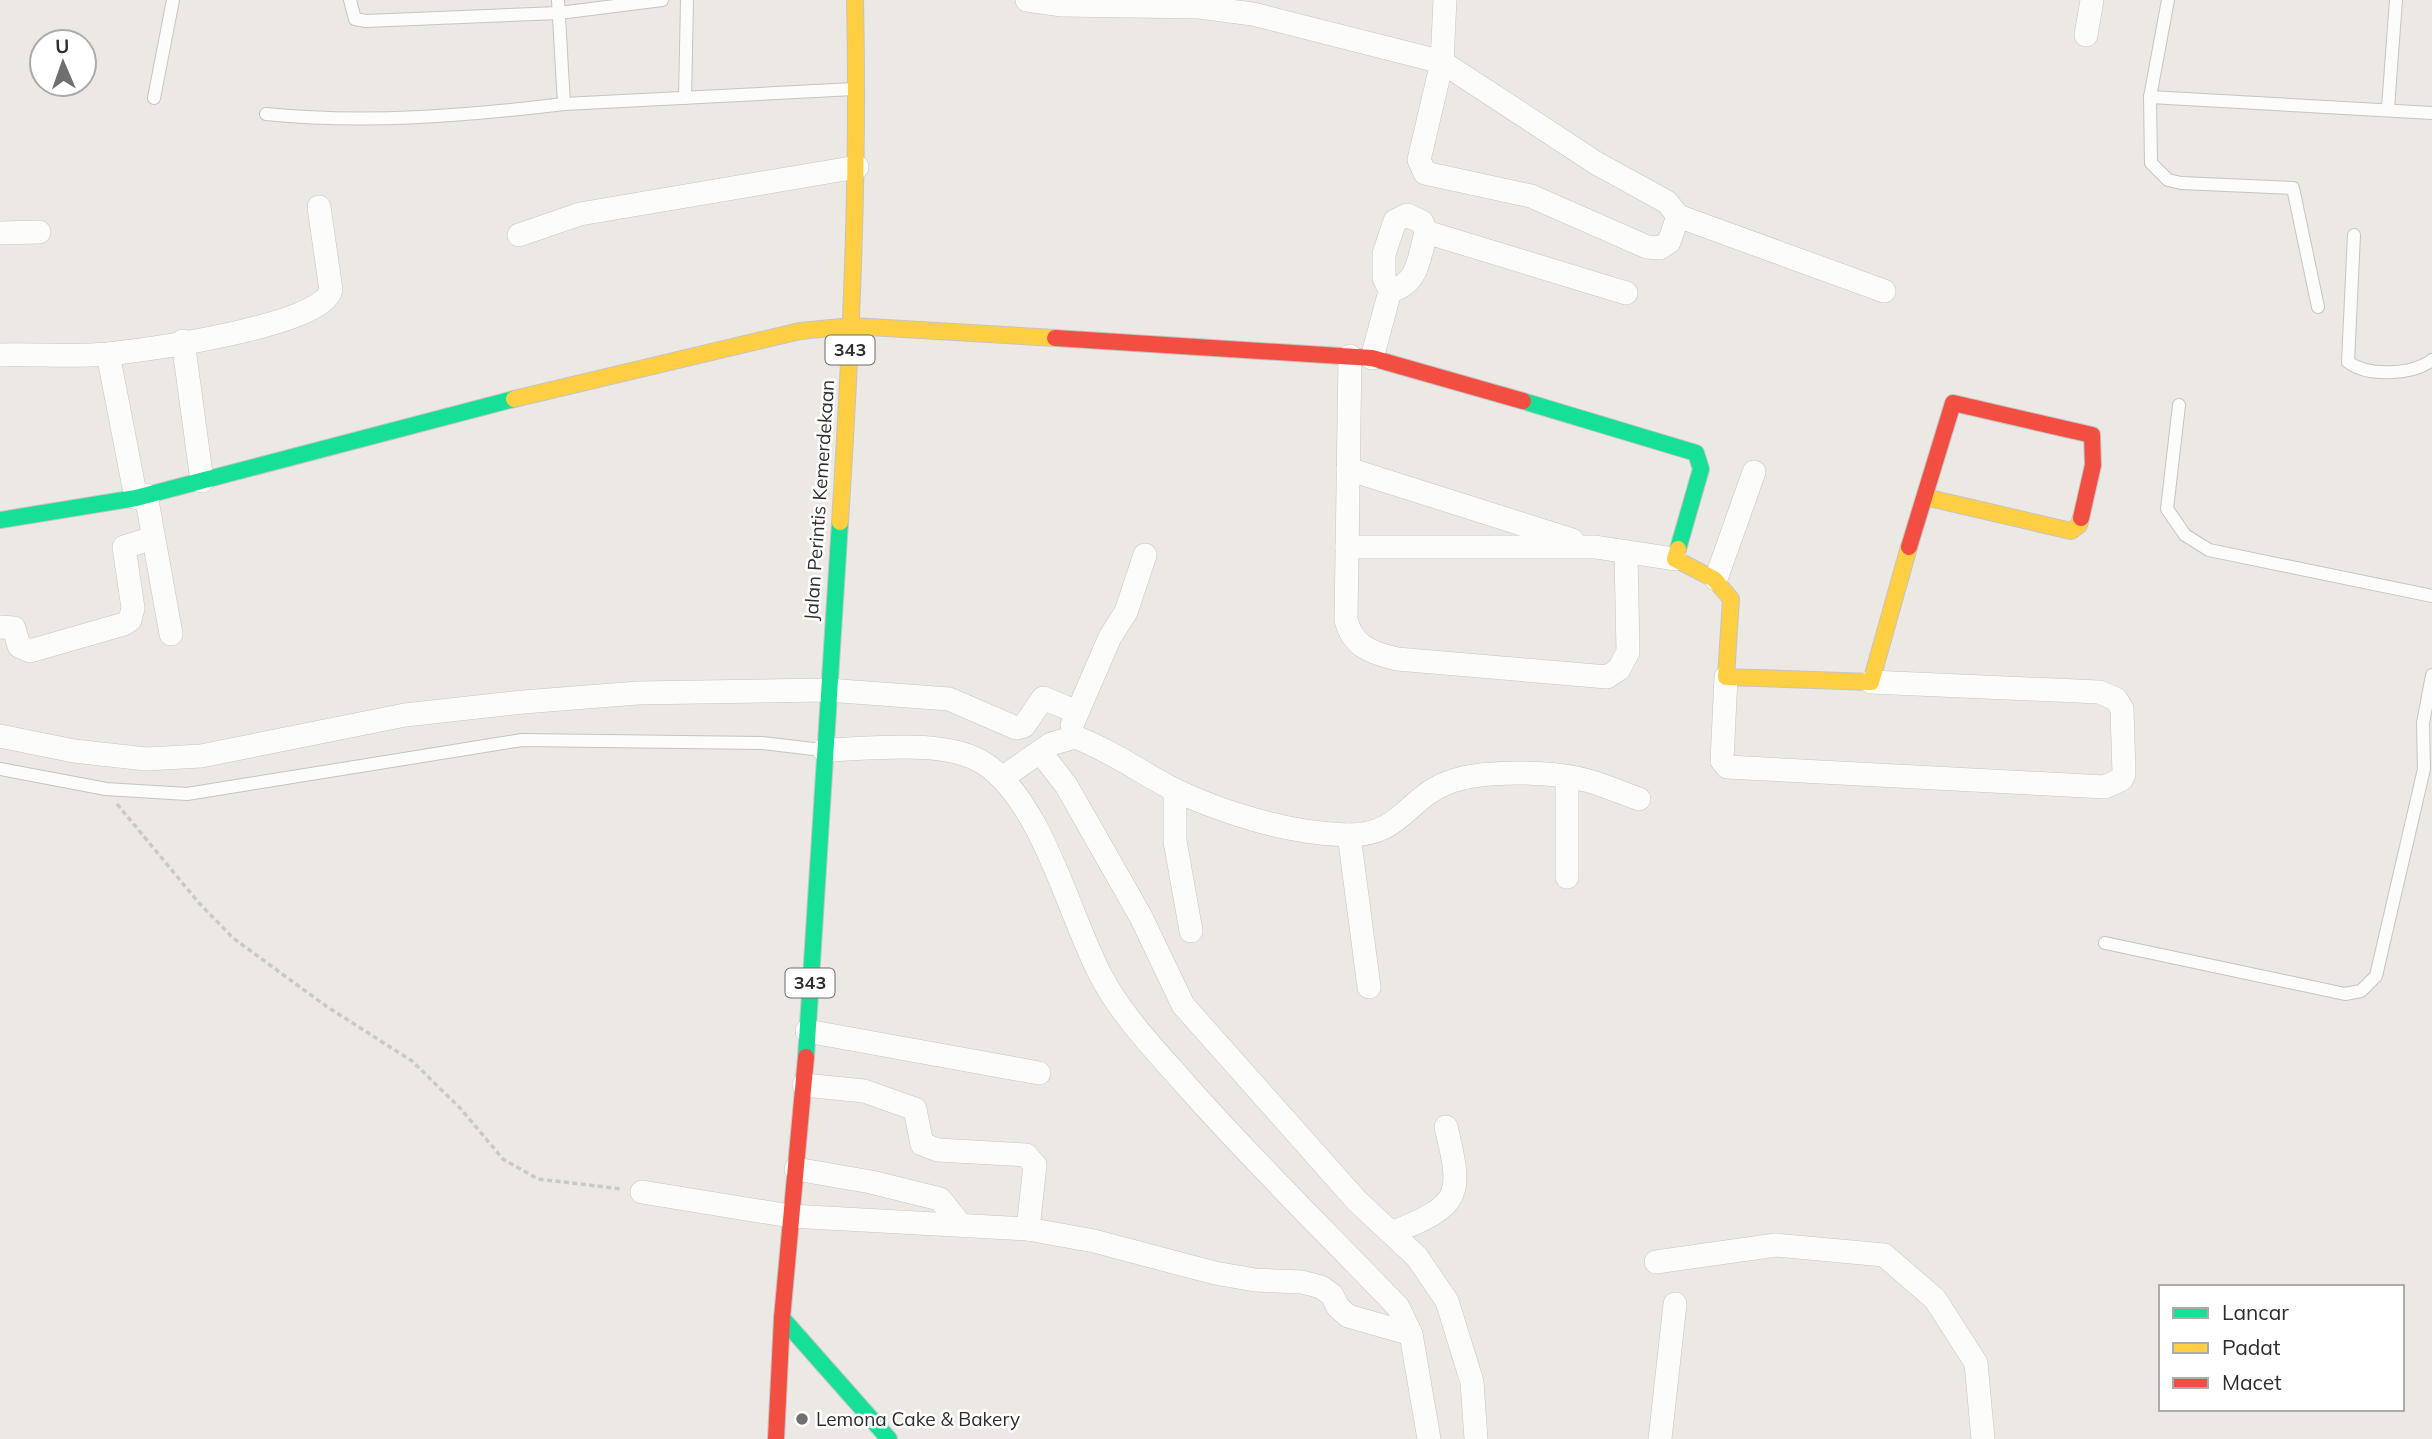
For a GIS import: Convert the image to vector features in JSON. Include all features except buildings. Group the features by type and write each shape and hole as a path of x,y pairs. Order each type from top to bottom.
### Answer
{"street":[{"name":"Jalan Perintis Kemerdekaan","path":"824,747 852,326 857,167 855,0"},
{"path":"1027,0 1062,5 1199,7 1253,14 1441,62 1595,163 1667,202 1678,216 1884,291"},
{"path":"1445,0 1441,62 1419,160 1425,173 1531,196 1647,247 1660,248 1669,242 1678,216"},
{"path":"2086,35 2092,0"},
{"path":"519,234 580,214 857,167"},
{"path":"0,355 108,354 253,331 326,301 331,290 319,207"},
{"path":"1390,291 1402,288 1411,281 1426,232 1422,222 1407,215 1395,221 1384,254 1384,278 1390,291 1361,357 1348,469 1346,620 1350,636 1357,644 1377,655 1397,659 1607,677 1619,669 1628,652 1626,553"},
{"path":"0,233 39,232"},
{"path":"1426,232 1626,293"},
{"path":"0,520 141,497 543,392 800,331 852,326 1361,357 1660,440 1696,453 1701,460 1701,469 1675,559"},
{"path":"183,341 202,481"},
{"path":"108,354 153,538 171,634"},
{"path":"1871,682 1881,640 1953,403 2092,435 2095,438 2095,456 2079,525 2071,531 1925,497"},
{"path":"1348,469 1595,547 1675,559 1716,579 1731,599 1726,677 1722,761 1727,767 2105,788 2122,779 2124,774 2122,709 2116,699 2099,692 1726,677"},
{"path":"1716,579 1754,472"},
{"path":"0,627 14,628 19,646 30,651 124,624 130,620 133,608 124,547 153,538"},
{"path":"1347,547 1595,547"},
{"path":"1066,738 1110,637 1126,612 1145,555"},
{"path":"0,736 74,751 146,759 201,756 405,715 638,693 827,694 950,699 1016,728 1024,726 1043,698 1077,712"},
{"path":"1022,765 1051,744 1075,737 1175,790 1242,816 1307,831 1349,835 1377,831 1400,821 1425,796 1447,783 1481,775 1567,776 1639,799"},
{"path":"824,747 949,751 985,764 1022,765 1073,797 1141,917 1183,1005 1357,1200 1394,1232 1417,1257 1447,1301 1472,1382 1476,1439"},
{"name":"343","path":"776,1439 790,1216 804,1085 824,747"},
{"path":"1022,765 1037,832 1101,977 1136,1028 1236,1142 1398,1307 1411,1334 1429,1439"},
{"path":"1567,776 1567,877"},
{"path":"1175,790 1175,841 1191,931"},
{"path":"1349,835 1369,986"},
{"path":"807,1031 1039,1073"},
{"path":"804,1085 864,1091 915,1109 922,1144 938,1150 1027,1155 1035,1165 1028,1229"},
{"path":"1394,1232 1432,1217 1447,1205 1457,1183 1446,1127"},
{"path":"796,1169 871,1182 940,1199 959,1223"},
{"path":"642,1192 790,1216 959,1223 1028,1229 1094,1241 1215,1272 1255,1280 1302,1282 1321,1287 1332,1295 1338,1307 1348,1316 1411,1334"},
{"path":"1656,1262 1776,1245 1884,1255 1899,1264 1935,1299 1976,1363 1983,1439"},
{"path":"1660,1439 1675,1304"},
{"path":"782,1318 889,1439"}],"lane":[{"path":"154,98 173,0"},
{"path":"350,0 355,19 366,21 662,0"},
{"path":"685,98 687,0"},
{"path":"2168,0 2150,97 2151,163 2168,180 2293,188 2318,307"},
{"path":"2388,108 2396,0"},
{"path":"559,7 564,104"},
{"path":"266,114 372,119 496,112 564,104 857,89"},
{"path":"2150,97 2337,109 2388,108 2432,113"},
{"path":"2354,235 2348,362 2357,368 2409,371 2422,368 2432,360"},
{"path":"2179,405 2167,509 2185,534 2209,550 2432,596"},
{"path":"2105,943 2344,994 2361,991 2376,976 2424,769 2423,723 2432,675"},
{"path":"0,769 106,789 187,794 522,740 737,742 824,747"},
{"path":"2424,769 2432,755"}],"path":[{"path":"106,789 160,858 233,937 326,1006 412,1062 460,1108 503,1159 538,1179 642,1192"}],"traffic: fast":[{"path":"0,520 136,498 514,399"},
{"path":"1523,401 1696,453 1701,469 1678,549"},
{"path":"806,1057 840,522"},
{"path":"782,1318 889,1439"}],"traffic: slow":[{"path":"840,522 853,261 855,0"},
{"path":"514,399 800,331 852,326 1055,338"},
{"path":"1925,497 2071,531 2079,525 2081,518"},
{"path":"1678,549 1675,559 1714,579 1731,599 1726,677 1871,682 1909,547"}],"traffic: jam":[{"path":"1055,338 1372,358 1523,401"},
{"path":"1909,547 1953,403 2092,435 2093,465 2081,518"},
{"path":"776,1439 782,1318 806,1057"}],"place":[{"name":"Lemona Cake & Bakery","path":"802,1419"}]}
